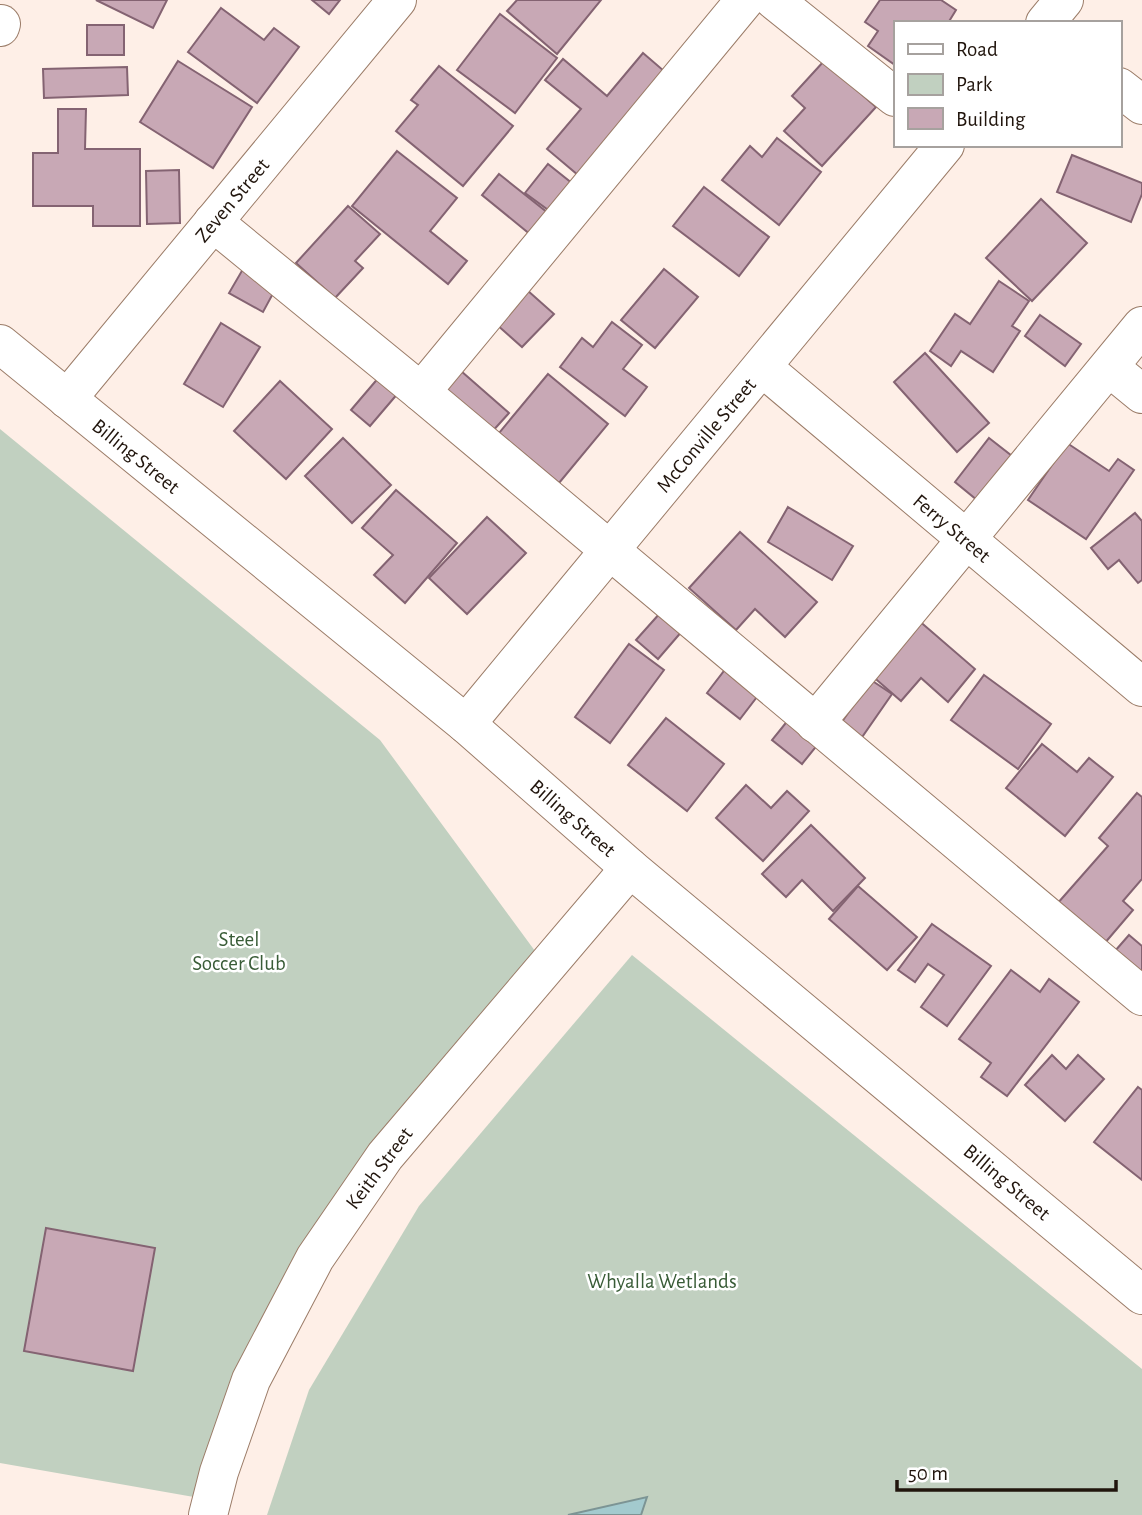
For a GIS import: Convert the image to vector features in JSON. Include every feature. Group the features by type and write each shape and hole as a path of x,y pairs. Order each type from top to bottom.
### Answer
{"street":[{"name":"Zeven Street","path":"67,399 397,0"},
{"path":"421,392 745,0"},
{"path":"774,0 894,96"},
{"path":"1047,21 1064,0"},
{"path":"1121,89 1142,105"},
{"name":"McConville Street","path":"466,724 943,147"},
{"path":"214,222 1142,996"},
{"path":"815,723 1142,326"},
{"name":"Billing Street","path":"0,344 466,724 630,868 1142,1295"},
{"path":"1109,367 1142,394"},
{"name":"Ferry Street","path":"762,368 1142,687"},
{"name":"Keith Street","path":"208,1515 219,1472 251,1380 314,1258 384,1156 630,868"}],"green space":[{"name":"Steel Soccer Club","path":"0,429 380,740 546,966 320,1220 211,1500 0,1463"},
{"name":"Whyalla Wetlands","path":"632,955 1142,1369 1142,1515 267,1515 309,1390 419,1206"}],"water":[{"path":"647,1497 641,1515 568,1515"}],"building":[{"path":"96,0 167,0 153,28"},
{"path":"312,0 340,0 329,14"},
{"path":"517,0 601,0 557,54 507,11"},
{"path":"880,0 941,0 956,10 949,21 894,21 894,64 868,46 878,31 865,22"},
{"path":"221,8 264,40 274,28 299,47 257,103 188,52"},
{"path":"500,14 557,58 515,113 457,70"},
{"path":"87,25 124,25 124,55 87,55"},
{"path":"643,53 664,71 578,175 547,149 581,109 545,80 563,59 607,96"},
{"path":"178,61 252,107 213,168 140,122"},
{"path":"824,61 876,107 822,166 784,131 805,108 792,96"},
{"path":"439,66 513,126 463,186 396,131 418,105 411,100"},
{"path":"127,67 128,95 44,98 43,69"},
{"path":"58,109 86,109 85,149 140,149 140,226 93,226 93,206 33,206 33,153 58,153"},
{"path":"777,138 821,172 779,225 722,180 750,146 762,157"},
{"path":"397,151 457,198 430,231 467,261 448,284 352,206"},
{"path":"1072,155 1142,183 1142,194 1131,222 1057,192"},
{"path":"548,164 573,184 551,212 525,193"},
{"path":"179,170 180,223 147,224 146,171"},
{"path":"499,174 548,213 531,235 482,195"},
{"path":"704,187 769,237 739,276 673,226"},
{"path":"1041,199 1087,243 1032,301 986,258"},
{"path":"348,206 380,234 355,261 363,268 335,298 296,263"},
{"path":"243,269 276,288 263,312 229,293"},
{"path":"664,269 698,297 655,348 621,320"},
{"path":"999,281 1029,301 1012,326 1020,331 993,372 961,351 951,366 930,351 955,314 970,324"},
{"path":"527,290 554,314 522,347 496,324"},
{"path":"1040,315 1081,344 1065,366 1025,336"},
{"path":"612,322 642,345 623,369 647,387 625,416 560,367 582,338 593,347"},
{"path":"221,323 260,347 223,407 184,384"},
{"path":"925,353 989,423 957,452 894,382"},
{"path":"461,371 509,413 490,434 442,392"},
{"path":"548,374 608,424 559,483 499,433"},
{"path":"380,376 399,392 370,426 351,410"},
{"path":"280,381 332,429 286,479 234,431"},
{"path":"343,438 391,485 352,523 305,476"},
{"path":"989,438 1012,456 977,500 955,482"},
{"path":"1067,443 1109,471 1118,459 1134,470 1086,539 1028,500"},
{"path":"396,490 457,543 405,603 374,575 393,555 362,528"},
{"path":"788,507 853,546 832,580 768,542"},
{"path":"1135,513 1142,521 1142,580 1138,583 1119,560 1108,569 1091,548"},
{"path":"487,517 526,553 467,614 429,578"},
{"path":"740,532 817,602 785,637 755,609 736,630 689,588"},
{"path":"661,612 683,630 658,659 636,640"},
{"path":"917,619 975,669 948,702 921,678 901,701 870,674"},
{"path":"629,644 664,670 610,743 575,717"},
{"path":"727,667 760,693 740,719 707,693"},
{"path":"984,675 1051,724 1018,769 951,720"},
{"path":"871,680 892,694 860,740 839,726"},
{"path":"666,718 724,764 687,811 628,765"},
{"path":"789,719 819,743 802,764 772,740"},
{"path":"1042,744 1077,772 1089,758 1113,777 1065,836 1006,788"},
{"path":"746,785 771,808 787,791 809,811 763,861 716,818"},
{"path":"1137,793 1142,797 1142,879 1123,901 1133,910 1104,944 1057,904 1108,846 1099,838"},
{"path":"811,825 865,878 833,911 802,880 786,897 762,874"},
{"path":"858,886 917,937 887,970 829,919"},
{"path":"932,924 991,966 947,1026 921,1007 944,975 928,964 915,982 898,970"},
{"path":"1129,935 1142,946 1142,974 1115,951"},
{"path":"1011,970 1040,992 1049,979 1079,1002 1007,1096 981,1077 991,1063 959,1039"},
{"path":"1052,1055 1066,1069 1078,1055 1104,1079 1065,1121 1025,1085"},
{"path":"1138,1087 1142,1090 1142,1180 1094,1142"},
{"path":"46,1228 155,1248 133,1371 24,1351"}]}
